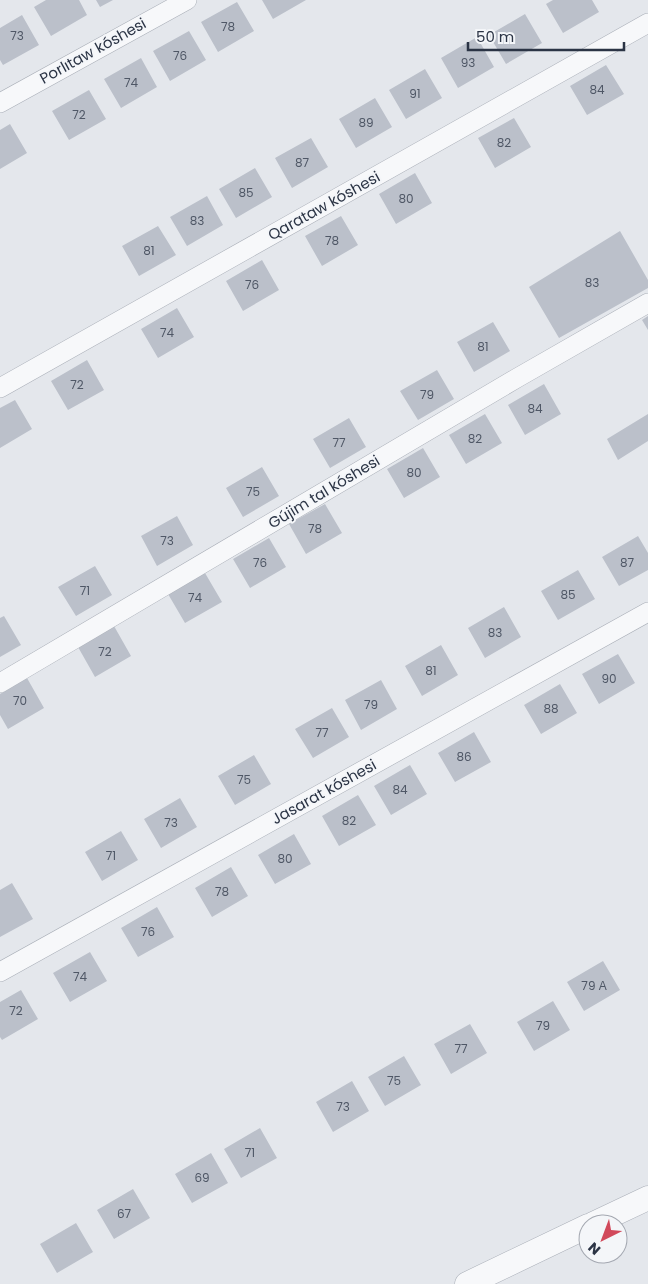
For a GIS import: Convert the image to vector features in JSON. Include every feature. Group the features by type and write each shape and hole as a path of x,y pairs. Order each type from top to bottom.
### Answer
{"street":[{"name":"Porlıtaw kóshesi","path":"0,103 187,0"},
{"name":"Qarataw kóshesi","path":"0,388 648,23"},
{"name":"Gújim tal kóshesi","path":"0,684 517,378 648,303"},
{"name":"Jasarat kóshesi","path":"0,972 648,612"},
{"path":"614,1214 648,1198"},
{"path":"467,1284 578,1231"}],"building":[{"path":"46,0 79,0 87,15 51,36 34,7"},
{"path":"96,0 113,0 100,7"},
{"path":"262,0 306,0 273,19"},
{"path":"553,0 592,0 599,12 563,33 546,4"},
{"path":"237,2 254,31 218,52 201,22"},
{"path":"525,14 542,43 506,64 489,35"},
{"path":"22,15 39,45 3,65 0,60 0,28"},
{"path":"189,31 206,60 170,81 153,51"},
{"path":"477,37 494,67 458,88 441,58"},
{"path":"141,58 157,87 121,108 104,79"},
{"path":"606,65 624,94 587,115 570,86"},
{"path":"425,69 442,98 406,119 389,90"},
{"path":"89,90 106,119 69,140 52,111"},
{"path":"375,98 392,127 356,148 339,119"},
{"path":"514,118 531,147 495,168 478,138"},
{"path":"10,124 27,153 0,169 0,130"},
{"path":"311,138 328,167 292,188 275,158"},
{"path":"255,168 272,197 236,218 219,189"},
{"path":"415,173 432,203 396,224 379,194"},
{"path":"207,196 223,225 187,246 170,217"},
{"path":"341,216 358,245 322,266 305,236"},
{"path":"158,226 176,255 139,276 122,246"},
{"path":"620,231 648,280 648,288 559,338 529,287"},
{"path":"262,260 279,290 243,311 226,281"},
{"path":"177,308 194,337 158,358 141,329"},
{"path":"648,316 648,330 642,320"},
{"path":"493,322 510,351 474,372 457,342"},
{"path":"87,360 104,390 68,410 51,381"},
{"path":"437,370 454,399 418,420 400,391"},
{"path":"544,384 561,414 525,435 508,405"},
{"path":"15,400 32,429 0,448 0,408"},
{"path":"485,414 502,443 466,464 449,435"},
{"path":"648,414 648,441 618,460 607,439"},
{"path":"349,418 366,447 330,468 313,439"},
{"path":"423,448 440,477 404,498 387,469"},
{"path":"262,467 279,496 243,517 226,488"},
{"path":"325,504 342,533 306,554 289,524"},
{"path":"177,516 193,545 157,566 141,536"},
{"path":"638,536 648,553 648,570 619,586 602,557"},
{"path":"269,538 286,567 250,588 233,559"},
{"path":"95,566 112,595 76,616 58,587"},
{"path":"578,570 595,599 558,620 541,591"},
{"path":"205,573 222,602 185,623 168,594"},
{"path":"504,607 521,637 485,658 468,628"},
{"path":"4,616 21,645 0,657 0,618"},
{"path":"114,626 131,656 95,677 78,647"},
{"path":"441,645 458,675 422,696 405,666"},
{"path":"618,654 635,683 599,704 582,674"},
{"path":"27,678 44,708 8,729 0,715 0,694"},
{"path":"381,680 397,709 361,730 345,700"},
{"path":"560,684 577,713 541,734 524,705"},
{"path":"332,708 349,737 313,758 295,729"},
{"path":"474,732 491,762 455,782 438,753"},
{"path":"254,755 271,784 235,805 218,776"},
{"path":"410,765 427,794 391,815 374,786"},
{"path":"358,795 376,825 339,846 322,816"},
{"path":"180,798 197,827 161,848 144,819"},
{"path":"121,831 138,860 102,881 85,852"},
{"path":"294,834 311,864 275,884 258,855"},
{"path":"231,867 248,896 212,917 195,888"},
{"path":"12,883 33,919 0,937 0,890"},
{"path":"157,907 174,937 138,957 121,928"},
{"path":"90,952 107,981 70,1002 53,973"},
{"path":"603,961 620,990 584,1011 567,982"},
{"path":"21,990 38,1019 2,1040 0,1037 0,1002"},
{"path":"553,1001 570,1030 534,1051 517,1022"},
{"path":"470,1024 487,1053 451,1074 434,1044"},
{"path":"404,1056 421,1085 385,1106 368,1077"},
{"path":"352,1081 369,1111 333,1132 316,1102"},
{"path":"260,1128 277,1158 241,1178 224,1149"},
{"path":"211,1153 228,1183 192,1203 175,1174"},
{"path":"133,1189 150,1218 114,1239 97,1210"},
{"path":"76,1223 93,1252 57,1273 40,1244"}]}
